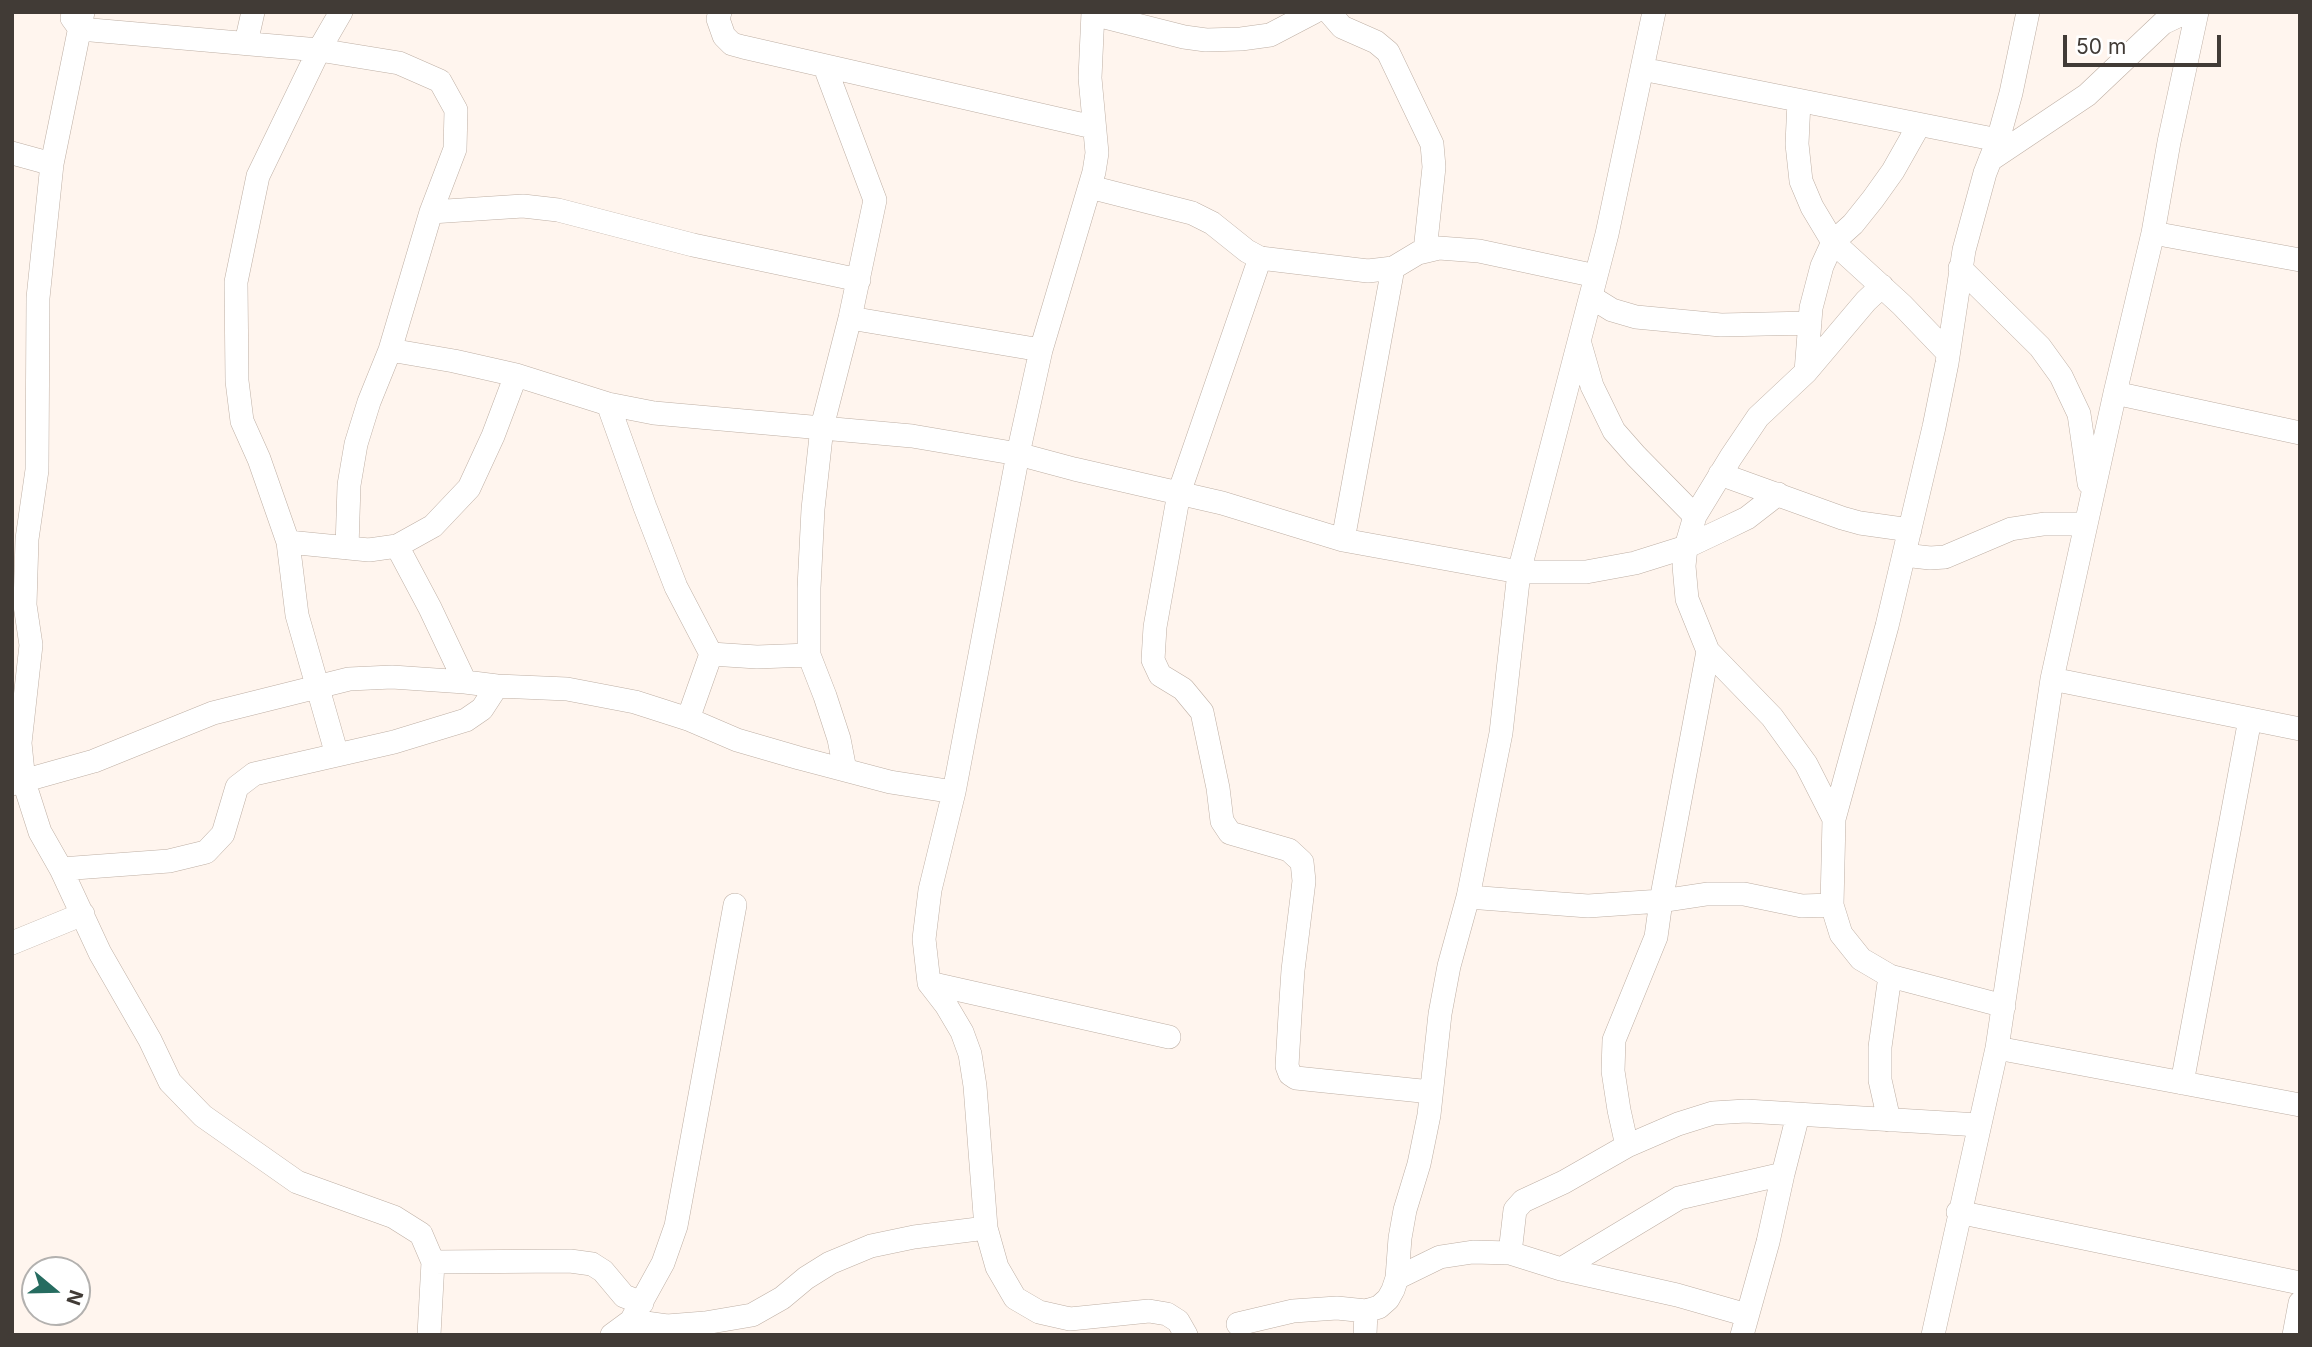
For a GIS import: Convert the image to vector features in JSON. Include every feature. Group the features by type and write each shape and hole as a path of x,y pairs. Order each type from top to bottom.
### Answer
{"street":[{"path":"246,43 253,12"},
{"path":"337,755 297,615 288,542 260,459 242,421 237,381 236,282 258,176 319,50 341,12"},
{"path":"720,12 720,27 732,44 1093,127"},
{"path":"1185,1335 1178,1321 1167,1314 1149,1311 1070,1319 1040,1312 1015,1298 997,1267 986,1228 970,1054 962,1032 929,983 924,939 928,903 954,792 1018,454 1041,350 1090,187 1097,153 1090,78 1091,15 1206,40 1270,35 1314,12"},
{"path":"1329,12 1342,27 1376,41 1388,52 1432,144 1434,167 1425,251"},
{"path":"1238,1324 1293,1311 1337,1308 1366,1311 1379,1307 1388,1300 1397,1278 1401,1229 1419,1164 1449,966 1468,897 1502,733 1519,572 1607,234 1654,12"},
{"path":"2004,1006 1890,976 1861,959 1840,934 1832,905 1835,819 1910,530 1934,427 1961,268 1985,173 2020,57 2028,12"},
{"path":"1642,69 1919,125 1994,150 2087,95 2163,23 2184,13 2197,13 2169,142 2153,233 2052,678 1997,1048 1958,1212 1933,1335"},
{"path":"347,548 349,485 356,444 390,350 431,212 455,149 456,110 440,81 399,63 77,18 52,164 38,298 37,470 27,539 25,605 32,645 18,783 100,953 150,1040 170,1082 203,1116 297,1182 394,1217 421,1234 433,1262 429,1335"},
{"path":"825,67 875,200 850,318 822,427 813,509 809,655 839,739 845,770"},
{"path":"1799,100 1797,144 1801,181 1812,207 1833,242 1882,286 1948,353"},
{"path":"1806,372 1817,281 1833,242 1853,224 1873,199 1893,171 1919,125"},
{"path":"12,153 52,164"},
{"path":"1090,187 1192,213 1212,223 1260,258 1368,271 1392,268 1425,251 1439,248 1479,251 1594,286 1612,310 1636,317 1721,325 1810,323"},
{"path":"431,212 523,206 558,210 693,245 859,279"},
{"path":"2153,233 2300,260"},
{"path":"1260,258 1179,493 1155,627 1153,660 1160,675 1183,689 1202,712 1222,821 1230,833 1289,850 1302,862 1304,881 1288,1040 1287,1066 1290,1074 1296,1078 1432,1092"},
{"path":"1343,540 1392,268"},
{"path":"1961,268 2039,347 2061,376 2079,414 2091,499"},
{"path":"1835,819 1806,764 1772,718 1708,651 1687,599 1684,566 1686,547 1695,516 1758,417 1806,372 1882,286"},
{"path":"850,318 1041,350"},
{"path":"1579,341 1592,386 1614,431 1695,516"},
{"path":"390,350 516,375 608,404 654,412 912,436 1018,454 1222,503 1343,540 1519,572 1586,572 1635,563 1686,547 1747,518 1778,494"},
{"path":"288,542 369,550 397,546 433,526 469,488 493,436 516,375"},
{"path":"2115,393 2300,433"},
{"path":"608,404 676,587 712,654 688,719"},
{"path":"1720,474 1860,523 1910,530"},
{"path":"1904,555 1945,557 2011,529 2044,524 2086,524"},
{"path":"397,546 464,681"},
{"path":"1627,1146 1613,1072 1614,1040 1656,937 1708,651"},
{"path":"712,654 757,657 809,655"},
{"path":"18,783 94,761 214,713 349,679 392,677 567,689 635,702 688,719 737,740 890,782 954,792"},
{"path":"2052,678 2300,729"},
{"path":"61,869 169,861 206,852 223,834 237,787 254,774 394,742 466,720 482,709 497,686"},
{"path":"2182,1083 2250,719"},
{"path":"1468,897 1588,906 1661,901 1707,894 1744,894 1802,906 1832,905"},
{"path":"612,1335 636,1312 663,1263 676,1226 735,905"},
{"path":"12,943 83,914"},
{"path":"1889,1120 1880,1080 1880,1047 1890,976"},
{"path":"929,983 1169,1037"},
{"path":"1997,1048 2300,1105"},
{"path":"1510,1253 1515,1210 1523,1201 1627,1146 1678,1124 1713,1113 1746,1111 1979,1125"},
{"path":"1397,1278 1440,1257 1473,1252 1510,1253 1560,1269 1665,1292 1745,1325 1798,1115"},
{"path":"1560,1269 1679,1198 1783,1174"},
{"path":"1958,1212 2300,1283"},
{"path":"433,1262 570,1261 592,1265 603,1271 636,1312 667,1326 752,1315 782,1298 830,1263 871,1246 914,1237 986,1228"},
{"path":"2294,1335 2300,1303"},
{"path":"1365,1335 1366,1311"}]}
